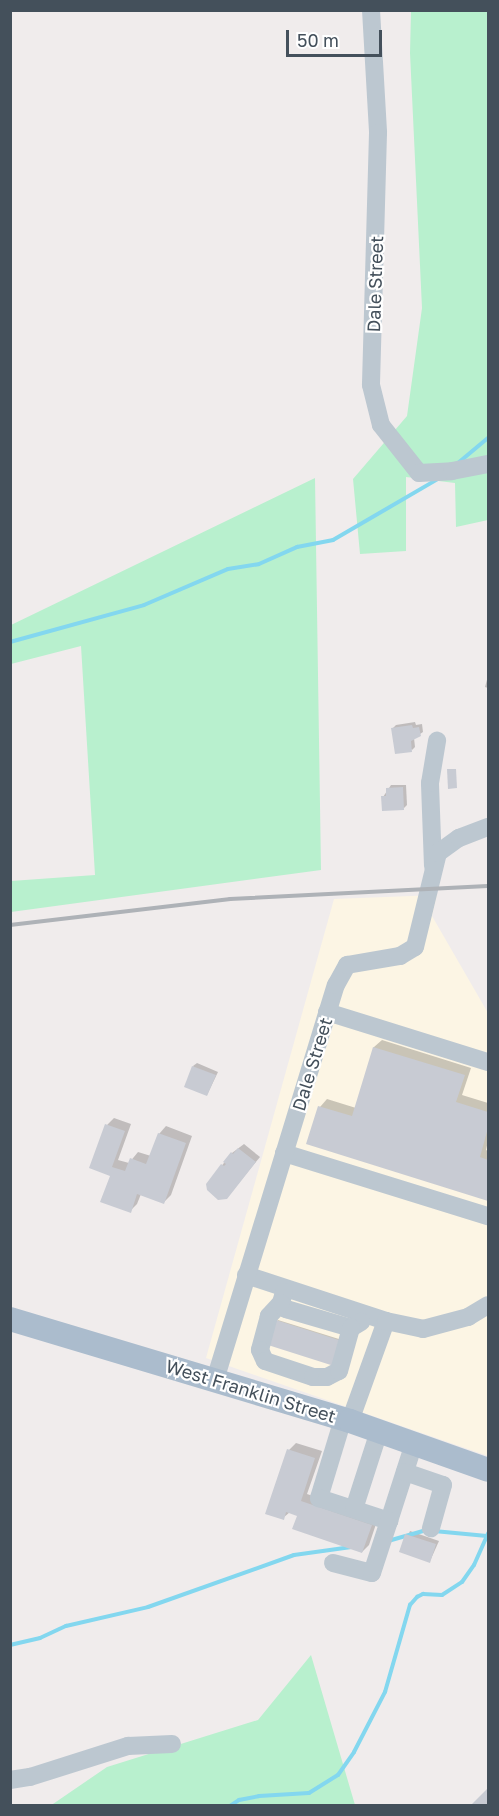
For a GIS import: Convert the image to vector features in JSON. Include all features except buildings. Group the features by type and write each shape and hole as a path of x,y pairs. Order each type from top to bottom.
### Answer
{"main road":[{"name":"West Franklin Street","path":"10,1319 346,1420 489,1470"}],"street":[{"name":"Dale Street","path":"371,10 378,133 371,386 373,395 381,425 419,472 452,471 489,464"},
{"path":"434,866 430,783 437,741"},
{"name":"Dale Street","path":"215,1380 336,985 347,965 400,956 415,947 438,853 448,844 489,827"},
{"path":"327,1012 489,1062"},
{"path":"284,1153 489,1216"},
{"path":"246,1275 283,1295 423,1329 468,1317 489,1305"},
{"path":"283,1295 286,1309 351,1328"},
{"path":"283,1295 269,1316 260,1350 265,1361 313,1377 327,1377 339,1371 351,1328 368,1315"},
{"path":"386,1321 346,1420 319,1498 389,1521"},
{"path":"293,1404 301,1373"},
{"path":"354,1509 379,1431"},
{"path":"333,1563 372,1573 414,1443"},
{"path":"431,1528 451,1457"},
{"path":"405,1472 443,1485"},
{"path":"10,1780 30,1777 128,1746 172,1744"}],"shaded area":[{"path":"437,895 432,916 488,1013 488,1456 206,1358 334,899"}],"green space":[{"path":"411,11 488,11 488,520 456,527 455,483 406,477 406,551 360,554 353,479 407,416 422,308 410,53"},
{"path":"315,478 321,870 11,912 11,881 95,875 81,646 11,664 11,625"},
{"path":"311,1655 355,1805 50,1806 107,1767 258,1720"}],"waterway":[{"path":"458,463 488,438"},
{"path":"10,642 144,605 228,569 259,564 297,547 333,540 438,479"},
{"path":"388,1541 426,1530"},
{"path":"434,1531 487,1536"},
{"path":"230,1806 239,1800 259,1796 309,1793 338,1775 354,1752 385,1692 410,1605 423,1594 442,1595 462,1582 474,1565 488,1533"},
{"path":"10,1645 40,1638 66,1626 148,1607 294,1555 351,1547"}],"railway":[{"path":"10,925 230,899 488,886"}]}
